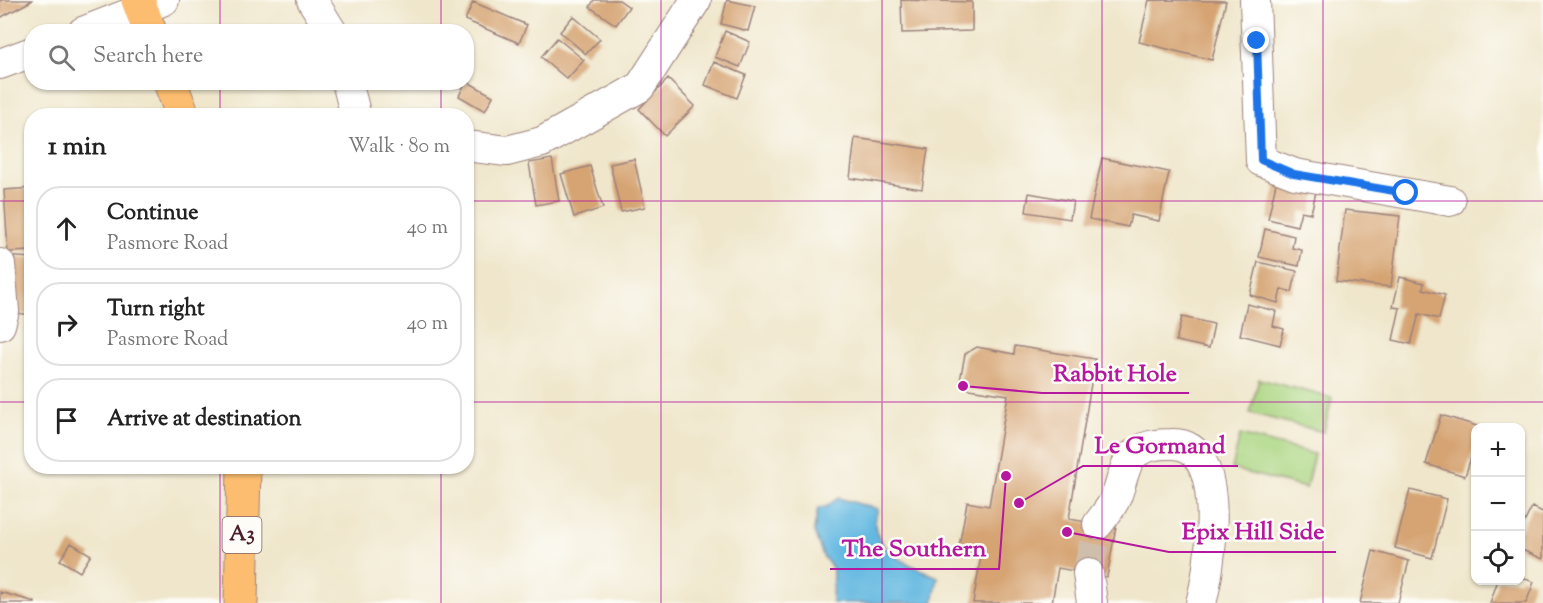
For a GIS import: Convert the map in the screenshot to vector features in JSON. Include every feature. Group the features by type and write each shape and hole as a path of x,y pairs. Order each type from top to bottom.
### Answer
{"main road":[{"path":"173,90 180,108"},
{"name":"A3","path":"241,603 244,474"}],"street":[{"path":"312,0 328,24"},
{"path":"333,24 334,0"},
{"path":"474,148 507,150 542,142 640,87 696,0"},
{"path":"1255,0 1261,160 1294,174 1450,201"},
{"path":"106,24 148,10"},
{"path":"0,64 24,55"},
{"path":"349,90 354,108"},
{"path":"0,264 4,311 0,325"},
{"path":"1098,524 1115,500 1131,456 1148,446 1176,443 1194,452 1211,485 1211,539 1201,603"},
{"path":"1088,573 1092,603"}],"green space":[{"path":"1259,379 1332,398 1324,432 1250,413"},
{"path":"1240,435 1314,454 1306,488 1232,469"}],"water":[{"path":"838,498 878,509 875,523 877,535 883,545 903,561 938,577 933,603 832,603 833,569 823,556 814,531 818,508 826,507"}],"building":[{"path":"0,0 33,0 0,18"},
{"path":"594,0 619,0 629,7 616,25 590,7"},
{"path":"727,0 755,6 748,31 721,24"},
{"path":"901,0 972,2 972,31 902,33"},
{"path":"1149,0 1226,1 1212,60 1139,42"},
{"path":"473,2 527,25 519,43 465,20"},
{"path":"573,16 600,39 586,54 560,32"},
{"path":"725,31 750,42 740,67 715,57"},
{"path":"557,38 584,60 567,79 541,57"},
{"path":"714,62 746,75 737,98 705,85"},
{"path":"668,79 695,106 665,136 639,109"},
{"path":"474,85 493,96 485,111 459,96 462,90 474,90"},
{"path":"855,138 928,149 922,189 850,178"},
{"path":"1102,158 1169,172 1159,221 1131,215 1128,227 1089,219"},
{"path":"552,159 559,201 536,205 529,163"},
{"path":"634,159 645,207 621,212 610,164"},
{"path":"590,166 603,208 574,217 561,174"},
{"path":"1276,183 1316,192 1311,213 1301,211 1297,226 1268,219"},
{"path":"24,189 24,251 8,252 4,190"},
{"path":"1029,193 1073,201 1070,219 1026,212"},
{"path":"1345,210 1400,216 1391,287 1336,281"},
{"path":"1265,229 1294,236 1292,248 1302,250 1299,266 1259,257"},
{"path":"5,256 24,257 24,314 0,311"},
{"path":"1258,262 1297,271 1292,292 1281,289 1278,303 1250,295"},
{"path":"1400,277 1424,283 1423,289 1445,295 1439,319 1419,314 1411,344 1393,340 1400,308 1393,307"},
{"path":"1247,304 1276,311 1273,326 1284,329 1280,345 1240,335"},
{"path":"1182,317 1214,324 1209,348 1176,341"},
{"path":"1015,346 1095,359 1069,519 1116,527 1107,577 1058,568 1052,603 973,603 981,556 958,552 967,502 989,506 1008,395 969,389 960,381 965,354 977,347 1014,354"},
{"path":"1441,415 1471,424 1471,457 1465,476 1426,464"},
{"path":"1410,490 1447,499 1432,558 1395,548"},
{"path":"1532,507 1543,512 1543,559 1525,551 1525,521"},
{"path":"71,543 91,555 80,572 60,560"},
{"path":"1373,551 1409,561 1398,603 1360,603"},
{"path":"1525,579 1534,582 1526,603 1490,603 1496,585 1525,585"},
{"path":"0,592 35,602 35,603 0,603"}],"tunnel":[{"path":"1088,573 1098,524"}],"place":[{"name":"Rabbit Hole","path":"963,386"},
{"name":"The Southern","path":"1006,476"},
{"name":"Le Gormand","path":"1019,503"},
{"name":"Epix Hill Side","path":"1067,532"}],"route":[{"path":"1257,41 1261,160 1294,174 1406,193"}]}
